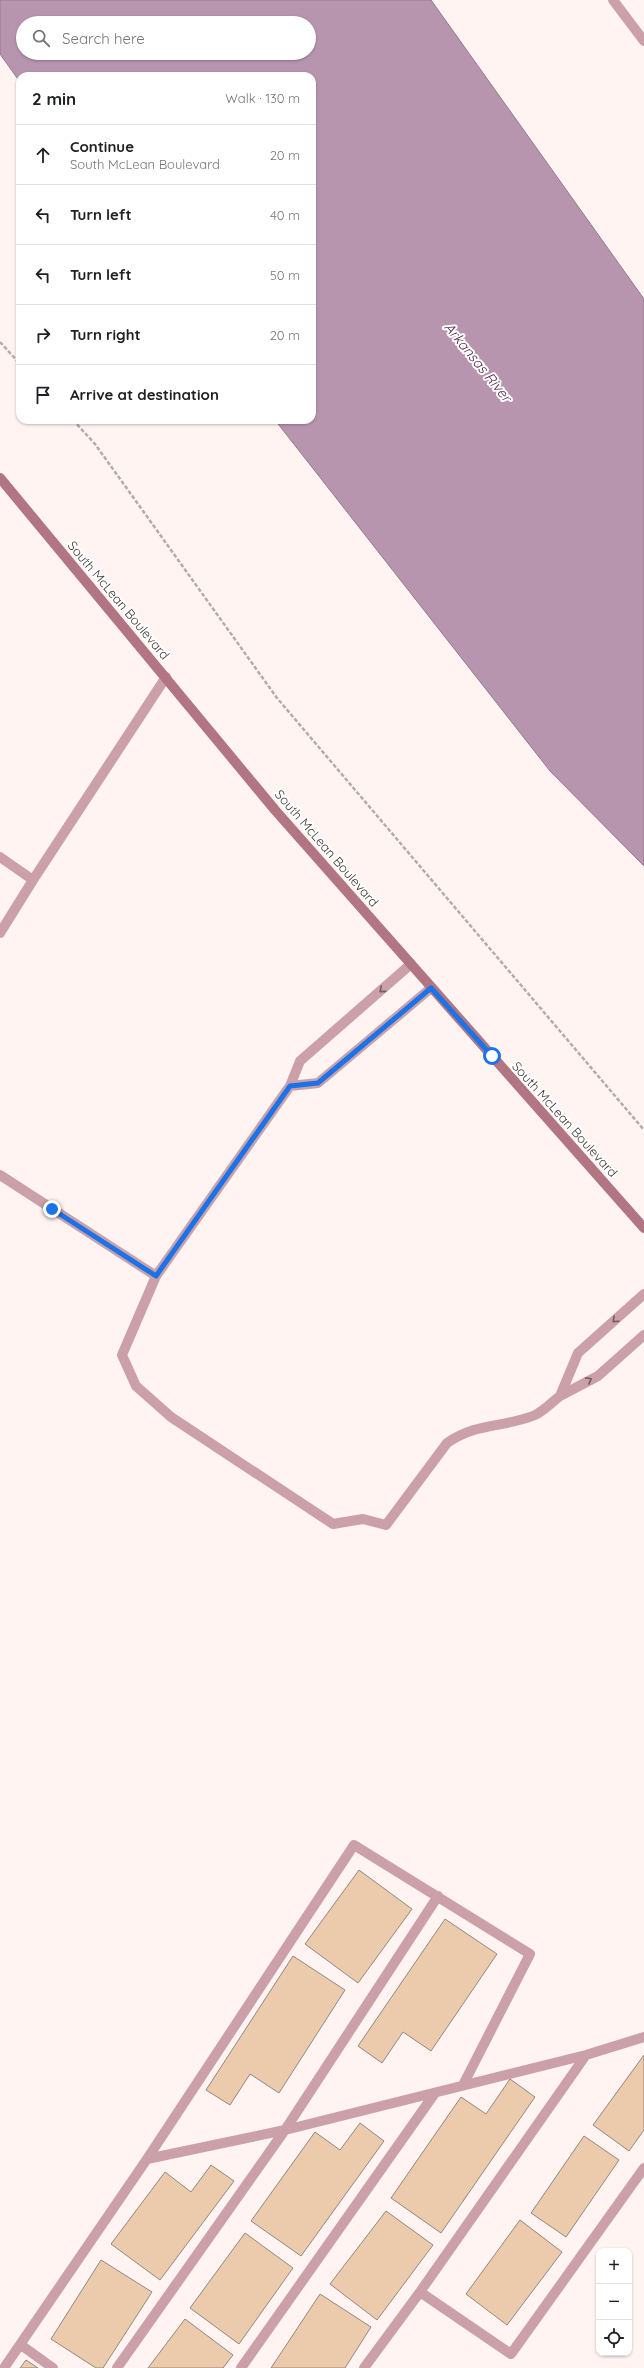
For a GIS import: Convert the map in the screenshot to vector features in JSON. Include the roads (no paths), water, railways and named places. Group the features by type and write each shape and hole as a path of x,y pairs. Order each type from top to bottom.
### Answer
{"main road":[{"name":"South McLean Boulevard","path":"0,478 276,810 431,988 644,1228"}],"street":[{"path":"613,0 644,41"},
{"path":"0,933 33,880 166,678"},
{"path":"0,857 33,880"},
{"path":"411,964 300,1061 290,1086 156,1276 122,1354 136,1386 171,1417 333,1524 364,1519 386,1525 447,1443 460,1434 480,1427 520,1420 536,1414 560,1396 598,1376 644,1335"},
{"path":"290,1086 318,1083 431,988"},
{"path":"0,1175 156,1276"},
{"path":"560,1396 578,1353 644,1294"},
{"path":"4,2368 147,2159 354,1845 530,1954 463,2085"},
{"path":"117,2368 285,2130 438,1896"},
{"path":"147,2159 285,2130 586,2055 644,2037"},
{"path":"364,2368 420,2292 586,2055"},
{"path":"241,2368 435,2093"},
{"path":"420,2292 511,2354 644,2168"},
{"path":"21,2345 53,2368"}],"water":[{"name":"Arkansas River","path":"0,0 431,0 644,299 644,866 550,771 278,424 316,424 316,72 16,72 16,76 0,54"}]}
